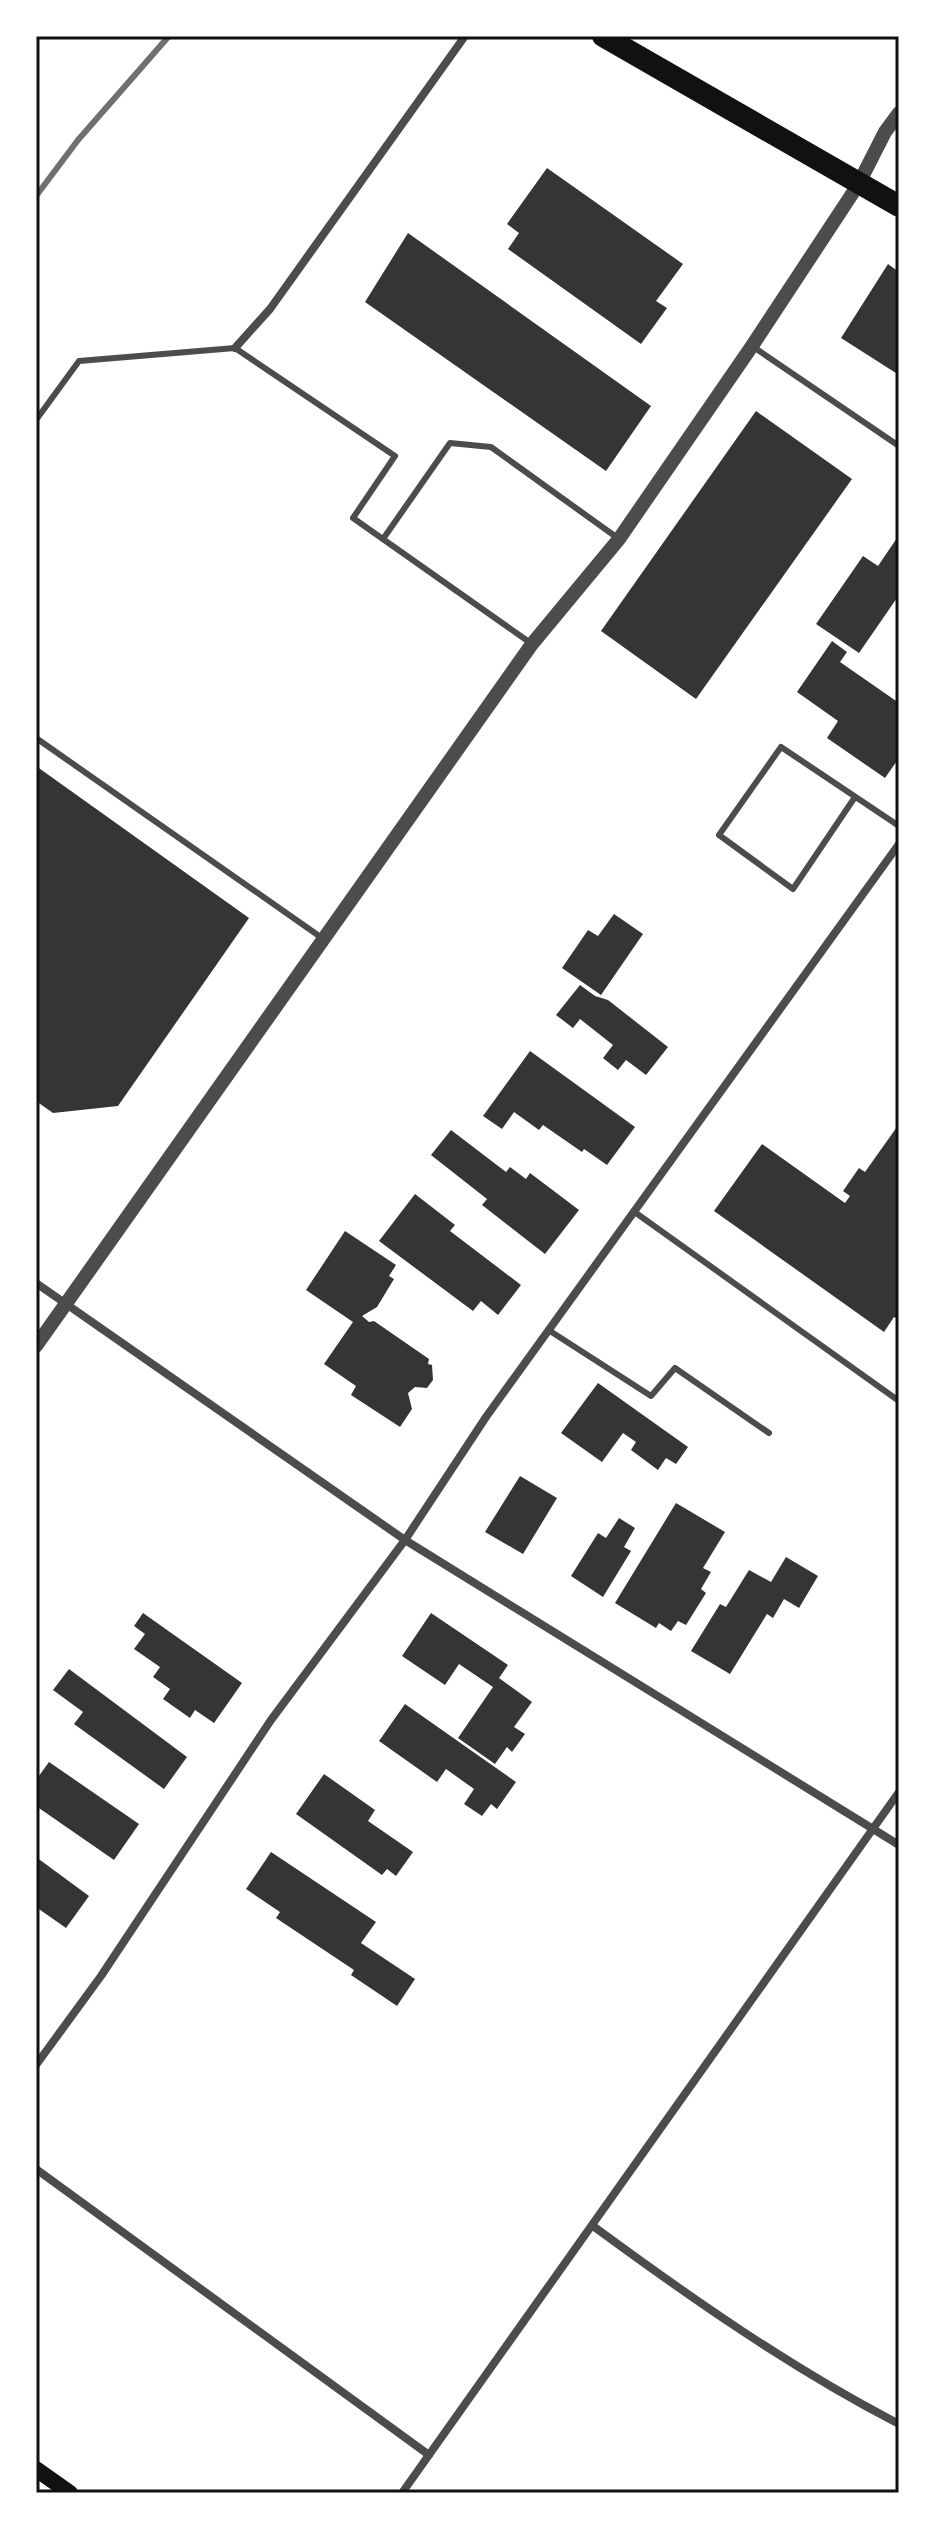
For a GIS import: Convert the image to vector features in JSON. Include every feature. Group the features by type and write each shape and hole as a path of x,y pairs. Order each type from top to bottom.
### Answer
{"highway":[{"path":"603,36 899,206"}],"main road":[{"path":"37,2472 70,2493"}],"street":[{"path":"235,348 270,309 465,36"},
{"path":"36,1346 532,644 619,539 858,185 885,132 899,113"},
{"path":"36,2065 101,1976 271,1720 405,1540 486,1417 636,1213 899,844"},
{"path":"36,1283 405,1540 899,1845"},
{"path":"402,2493 899,1792"},
{"path":"36,2169 429,2455"},
{"path":"593,2226 678,2288 782,2357 852,2400 899,2424"}],"lane":[{"path":"752,346 899,446"},
{"path":"36,420 79,361 235,348 395,456 353,518 532,644"},
{"path":"383,539 450,443 491,447 619,539"},
{"path":"36,738 322,938"},
{"path":"855,797 793,889 719,835 781,747 899,826"},
{"path":"636,1213 899,1401"},
{"path":"550,1331 651,1396 675,1368 769,1433"}],"building":[{"path":"547,168 683,264 656,301 667,308 641,344 508,249 519,233 507,224"},
{"path":"408,233 651,406 606,471 365,302"},
{"path":"888,264 899,272 899,375 841,338"},
{"path":"756,411 852,479 696,699 601,631"},
{"path":"899,535 899,595 859,653 816,624 863,556 878,566"},
{"path":"832,641 847,652 840,662 899,703 899,758 885,778 827,738 838,721 797,692"},
{"path":"36,766 249,918 118,1106 53,1113 36,1101"},
{"path":"614,914 643,934 601,995 562,968 588,930 598,936"},
{"path":"580,985 595,996 608,1000 668,1047 646,1075 626,1060 618,1070 603,1058 613,1045 580,1019 573,1028 556,1015"},
{"path":"530,1051 635,1127 607,1165 543,1125 539,1130 514,1112 502,1129 483,1116"},
{"path":"899,1124 899,1320 894,1317 884,1332 714,1211 762,1144 845,1203 850,1196 843,1191 859,1168 865,1172"},
{"path":"451,1130 506,1172 510,1167 526,1179 530,1173 579,1210 545,1254 482,1205 487,1199 431,1155"},
{"path":"415,1194 455,1225 450,1231 521,1285 498,1315 481,1301 473,1311 379,1241"},
{"path":"345,1231 396,1265 389,1276 394,1279 377,1307 362,1316 429,1359 428,1364 432,1365 433,1380 427,1388 415,1387 408,1393 412,1409 400,1427 351,1395 356,1386 324,1364 353,1322 306,1290"},
{"path":"598,1383 688,1447 676,1464 666,1458 658,1470 631,1450 636,1442 623,1433 602,1462 561,1433"},
{"path":"520,1476 557,1498 523,1554 485,1532"},
{"path":"676,1503 725,1532 703,1568 711,1572 701,1589 706,1593 686,1625 678,1621 671,1631 659,1623 656,1628 615,1603"},
{"path":"619,1518 635,1528 624,1547 631,1551 603,1597 571,1576 598,1533 606,1538"},
{"path":"786,1557 818,1576 799,1608 784,1599 773,1618 767,1614 730,1674 691,1651 720,1604 726,1607 749,1570 771,1582"},
{"path":"143,1613 242,1683 214,1723 195,1710 190,1718 163,1699 170,1689 153,1677 160,1667 134,1649 145,1634 134,1626"},
{"path":"431,1613 508,1665 499,1678 532,1702 514,1727 525,1734 512,1752 507,1747 495,1764 458,1738 493,1687 459,1664 445,1685 402,1656"},
{"path":"69,1669 187,1757 164,1789 74,1724 83,1712 53,1690"},
{"path":"405,1704 516,1782 497,1809 491,1804 482,1816 464,1804 474,1789 446,1769 437,1782 379,1741"},
{"path":"49,1762 139,1824 114,1860 36,1806 36,1780"},
{"path":"324,1774 375,1810 368,1821 413,1852 396,1876 387,1869 382,1875 296,1814"},
{"path":"271,1852 376,1922 361,1943 415,1979 397,2006 351,1975 354,1970 276,1918 280,1912 246,1889"},
{"path":"36,1857 89,1896 66,1928 36,1907"}],"railway":[{"path":"36,196 78,140 169,36"}]}
